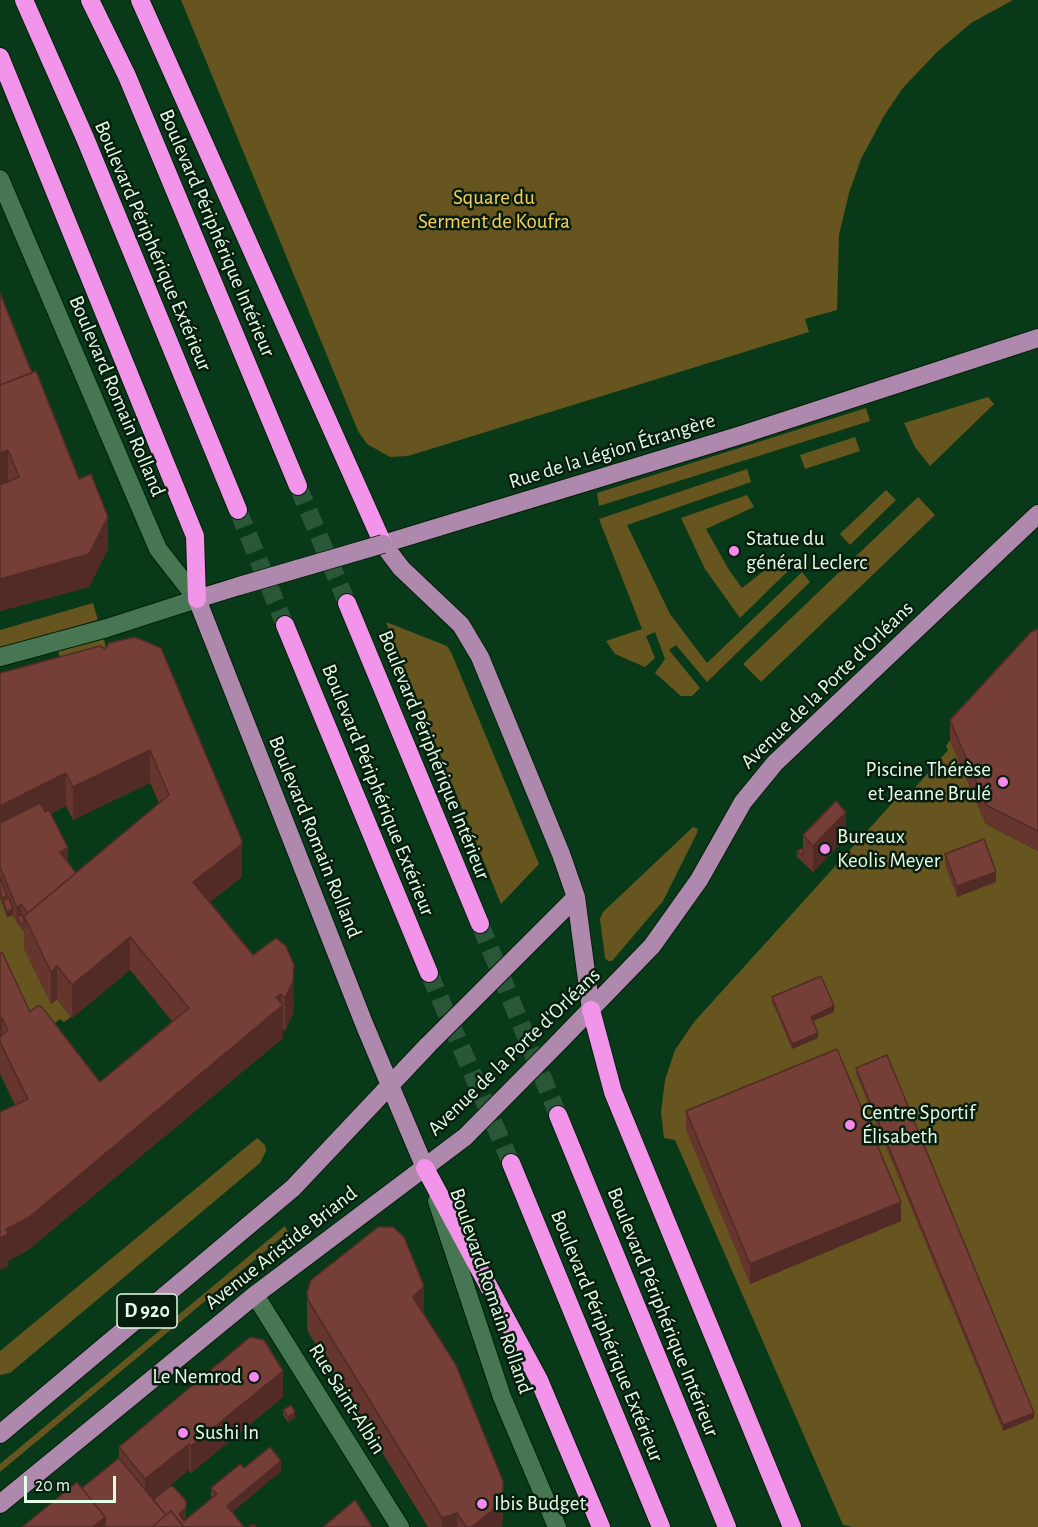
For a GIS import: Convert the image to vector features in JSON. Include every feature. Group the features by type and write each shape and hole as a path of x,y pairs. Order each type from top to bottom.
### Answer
{"highway":[{"name":"Boulevard Périphérique Extérieur","path":"24,0 85,138 238,510"},
{"name":"Boulevard Périphérique Intérieur","path":"90,0 127,76 298,486"},
{"path":"140,0 208,147 383,544"},
{"path":"0,57 195,536 197,599"},
{"name":"Boulevard Périphérique Intérieur","path":"347,603 480,924"},
{"name":"Boulevard Périphérique Extérieur","path":"285,625 429,973"},
{"path":"591,1010 617,1103 792,1527"},
{"name":"Boulevard Périphérique Intérieur","path":"558,1115 727,1527"},
{"name":"Boulevard Périphérique Extérieur","path":"511,1163 661,1527"},
{"path":"425,1168 539,1380 601,1527"}],"main road":[{"name":"Boulevard Romain Rolland","path":"0,179 158,549 197,599 425,1168 502,1397 555,1526"},
{"name":"Rue de la Légion Étrangère","path":"197,599 741,435 1038,338"},
{"name":"Avenue de la Porte d'Orléans","path":"425,1168 465,1137 652,946 699,880 726,828 767,772 1038,514"},
{"path":"383,544 401,568 461,624 480,657 561,854 576,897 591,1010"},
{"path":"0,657 107,628 197,599"},
{"path":"390,1085 576,897"},
{"name":"Avenue Aristide Briand","path":"0,1434 293,1188 390,1085"},
{"name":"Avenue Aristide Briand","path":"0,1504 255,1295 425,1168"},
{"name":"Rue Saint-Albin","path":"255,1295 400,1527"}],"green space":[{"name":"Square du Serment de Koufra","path":"181,0 1013,0 971,23 936,53 902,89 884,116 861,159 849,193 839,235 837,310 805,319 809,332 408,456 390,457 367,444 358,431"},
{"path":"988,397 994,404 930,466 915,447 904,423"},
{"path":"866,408 870,421 599,506 597,493"},
{"path":"855,437 860,451 805,469 800,455"},
{"path":"747,469 751,482 627,525 670,614 707,663 802,572 810,582 707,682 676,645 669,650 700,688 692,696 681,696 655,673 665,659 655,632 646,636 655,658 645,667 615,654 606,641 642,629 599,519"},
{"path":"886,490 896,500 850,545 840,534"},
{"path":"747,495 754,507 706,529 729,570 742,588 784,555 790,563 790,569 740,618 705,569 681,518"},
{"path":"918,497 935,515 761,682 743,664"},
{"path":"93,603 98,620 0,648 0,630"},
{"path":"386,622 447,646 451,652 539,864 501,904"},
{"path":"104,639 108,656 63,668 58,651"},
{"name":"Centre Sportif Élisabeth","path":"950,740 986,824 1038,851 1038,1527 853,1527 843,1525 675,1140 664,1138 661,1112 665,1080 675,1050 694,1022 906,788 913,790 948,750 946,746"},
{"path":"693,827 698,829 697,833 663,901 612,961 608,961 605,958 600,919 603,912"},
{"path":"0,898 7,917 13,915 33,942 51,1004 57,999 71,1017 64,1022 60,1019 39,1036 0,980"},
{"path":"257,1138 265,1145 266,1151 260,1163 10,1373 0,1375 0,1351"},
{"path":"285,1226 288,1232 0,1472 0,1464"}],"building":[{"path":"0,293 32,373 0,385"},
{"path":"36,371 79,479 91,474 108,517 89,554 0,579 0,485 19,477 8,450 0,453 0,385"},
{"name":"Piscine Thérèse et Jeanne Brulé","path":"1038,629 1038,831 986,805 950,720 1031,632"},
{"path":"135,637 161,648 241,838 242,844 193,882 253,955 276,938 286,946 294,965 293,981 285,998 281,994 276,997 283,1005 28,1218 6,1229 8,1234 0,1238 0,1112 28,1099 0,1042 0,1037 8,1030 2,1018 0,1019 0,953 2,952 30,1012 37,1006 42,1007 100,1082 189,1008 130,937 72,985 57,966 51,972 24,916 169,795 150,750 73,787 66,773 0,806 0,673 100,646 105,649 109,643"},
{"path":"836,801 846,812 813,846 803,835"},
{"path":"40,803 45,812 49,810 68,848 60,852 76,873 28,913 21,904 17,908 0,867 0,823"},
{"path":"984,839 996,872 957,886 945,854"},
{"path":"803,848 803,856 797,851"},
{"path":"0,877 7,896 2,898 0,892"},
{"path":"9,898 13,909 7,912 3,900"},
{"path":"21,914 24,918 24,927 17,918"},
{"path":"821,976 834,1006 811,1017 818,1033 792,1044 772,997"},
{"path":"837,1049 901,1202 750,1264 686,1111"},
{"path":"887,1055 1034,1413 1003,1425 856,1068"},
{"path":"378,1227 393,1227 404,1237 424,1286 413,1297 456,1365 503,1481 503,1493 499,1505 472,1527 466,1527 457,1513 442,1518 308,1300 307,1292 311,1280"},
{"path":"250,1337 264,1340 283,1371 191,1446 189,1444 145,1479 119,1447"},
{"path":"291,1405 295,1412 288,1417 283,1410"},
{"path":"270,1447 281,1461 227,1506 244,1527 184,1527 171,1511 166,1515 153,1500 170,1486 174,1487 186,1501 186,1507 179,1514 184,1521 217,1494 211,1488 240,1464 244,1468"},
{"path":"119,1458 166,1515 152,1527 105,1527 105,1517 82,1488"},
{"path":"77,1482 105,1517 93,1527 22,1527"},
{"path":"355,1500 372,1527 323,1527"},
{"path":"171,1511 184,1527 152,1527"}],"tunnel":[{"path":"298,486 347,603"},
{"path":"238,510 285,625"},
{"path":"480,924 558,1115"},
{"path":"429,973 511,1163"}],"place":[{"name":"Statue du général Leclerc","path":"734,551"},
{"name":"Piscine Thérèse et Jeanne Brulé","path":"1003,782"},
{"name":"Bureaux Keolis Meyer","path":"825,849"},
{"name":"Centre Sportif Élisabeth","path":"850,1125"},
{"name":"Le Nemrod","path":"254,1377"},
{"name":"Sushi In","path":"183,1433"},
{"name":"Ibis Budget","path":"482,1504"}]}
